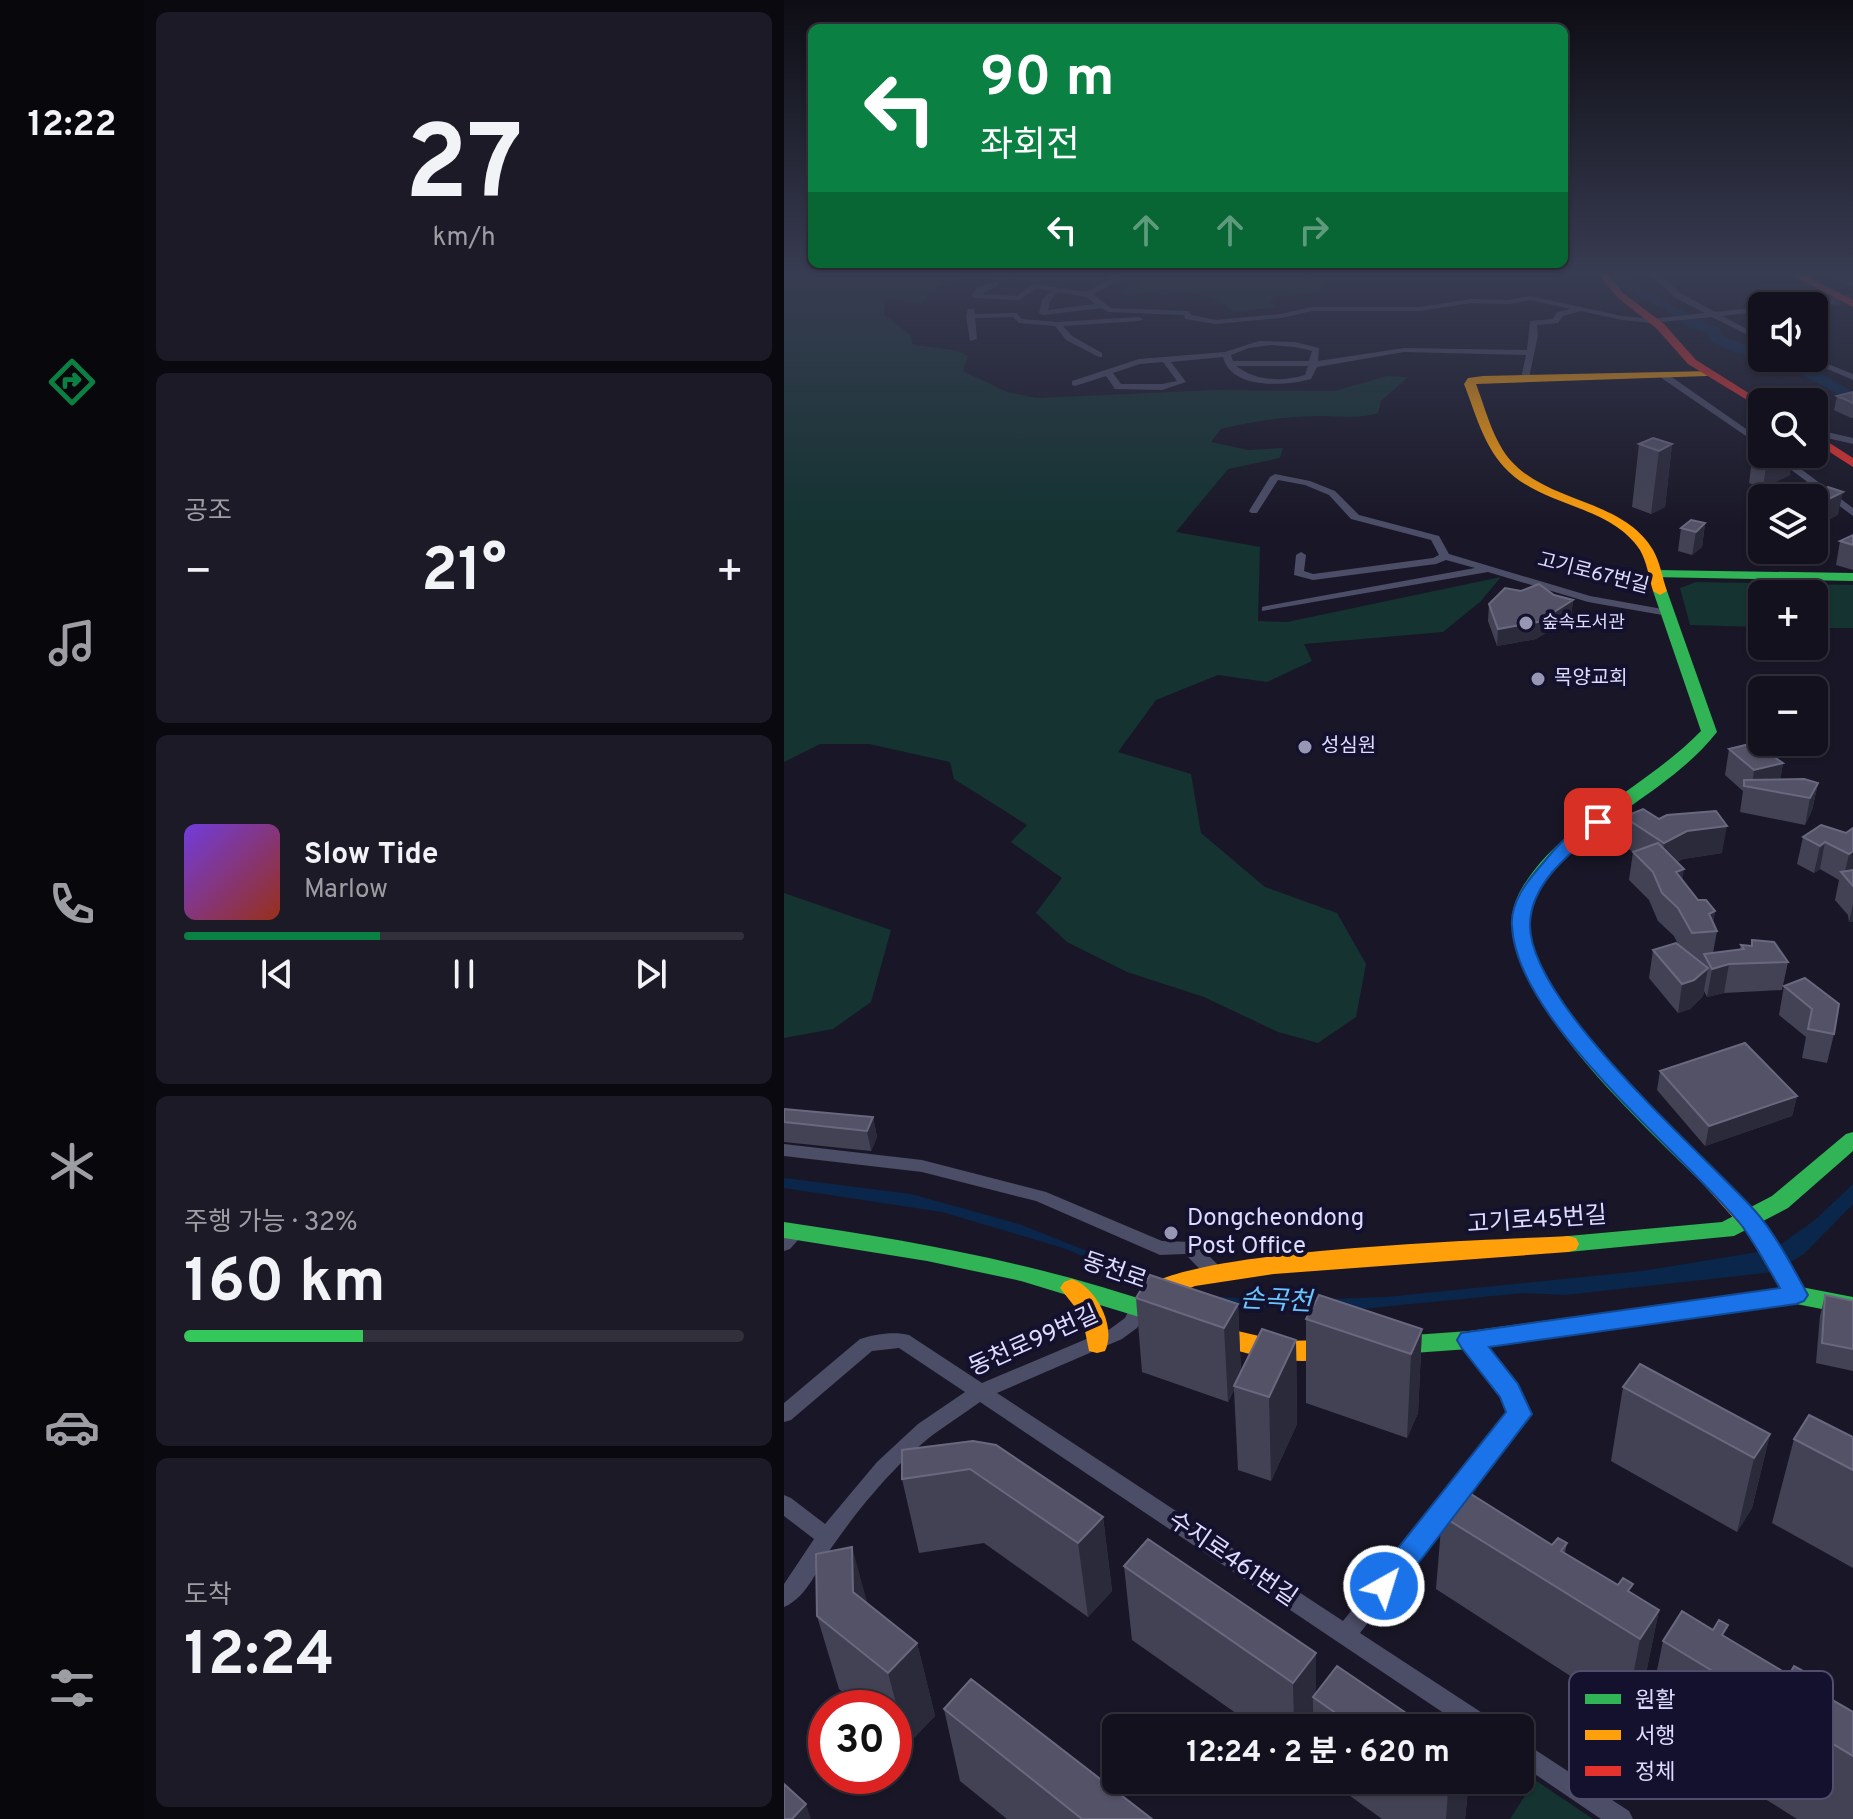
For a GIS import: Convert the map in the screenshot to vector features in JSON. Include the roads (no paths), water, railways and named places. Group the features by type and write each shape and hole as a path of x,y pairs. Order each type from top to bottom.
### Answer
{"street":[{"path":"1228,358 1232,356"},
{"path":"1228,358 1244,377 1288,381 1308,377 1315,356"},
{"path":"1075,383 1139,362 1228,358 1313,364 1366,356"},
{"path":"1525,378 1529,356"},
{"path":"1686,356 1707,373 1748,398"},
{"path":"1108,372 1118,387 1162,387 1182,382 1166,360"},
{"path":"1828,367 1853,377"},
{"path":"1668,613 1645,547 1625,529 1540,491 1510,467 1496,447 1470,384 1472,380 1707,373"},
{"path":"1663,375 1748,434"},
{"path":"1828,437 1853,441"},
{"path":"1828,445 1853,463"},
{"path":"1794,468 1853,513"},
{"name":"고기로67번길","path":"1254,511 1275,477 1307,483 1336,496 1355,517 1435,538 1445,556 1596,601 1668,613 1709,732 1687,754 1580,836 1544,869 1530,890 1520,925 1530,963 1555,1007 1612,1078 1750,1221"},
{"path":"1301,555 1298,573 1313,577 1436,561 1445,556"},
{"path":"1266,609 1488,569"},
{"path":"1660,583 1705,575 1853,577"},
{"name":"고기로45번길","path":"1140,1306 1151,1294 1175,1281 1216,1272 1314,1260 1554,1245 1726,1230 1750,1221 1790,1198 1853,1139"},
{"path":"784,1150 922,1166 1040,1196 1160,1248 1189,1247 1216,1272"},
{"path":"1750,1221 1792,1289"},
{"name":"동천로","path":"788,1236 969,1259 1061,1279 1179,1322"},
{"path":"1061,1279 1089,1302 1096,1318 1097,1344"},
{"path":"1376,1346 1469,1340 1792,1289 1853,1306"},
{"name":"동천로99번길","path":"784,1597 795,1587 827,1537 884,1468 925,1430 980,1392 1097,1344 1131,1323 1140,1306"},
{"path":"1204,1331 1249,1345 1281,1350 1346,1348"},
{"name":"수지로461번길","path":"784,1414 867,1344 886,1339 902,1340 1464,1714"},
{"path":"1345,1635 1520,1414 1509,1391 1469,1340"},
{"path":"784,1504 827,1537"},
{"path":"1534,1760 1569,1784"},
{"path":"1591,1799 1621,1819"}],"water":[{"name":"손곡천","path":"784,1178 911,1194 1019,1224 1209,1296 1273,1301 1386,1297 1642,1271 1764,1251 1780,1245 1816,1219 1853,1184 1853,1204 1804,1254 1774,1272 1565,1295 1523,1293 1330,1312 1221,1304 1179,1295 1063,1248 942,1212 784,1188"}],"waterway":[{"path":"1809,372 1853,398"}],"place":[{"name":"숲속도서관","path":"1526,623"},
{"name":"목양교회","path":"1538,679"},
{"name":"성심원","path":"1305,747"},
{"name":"Dongcheondong Post Office","path":"1171,1233"}]}
